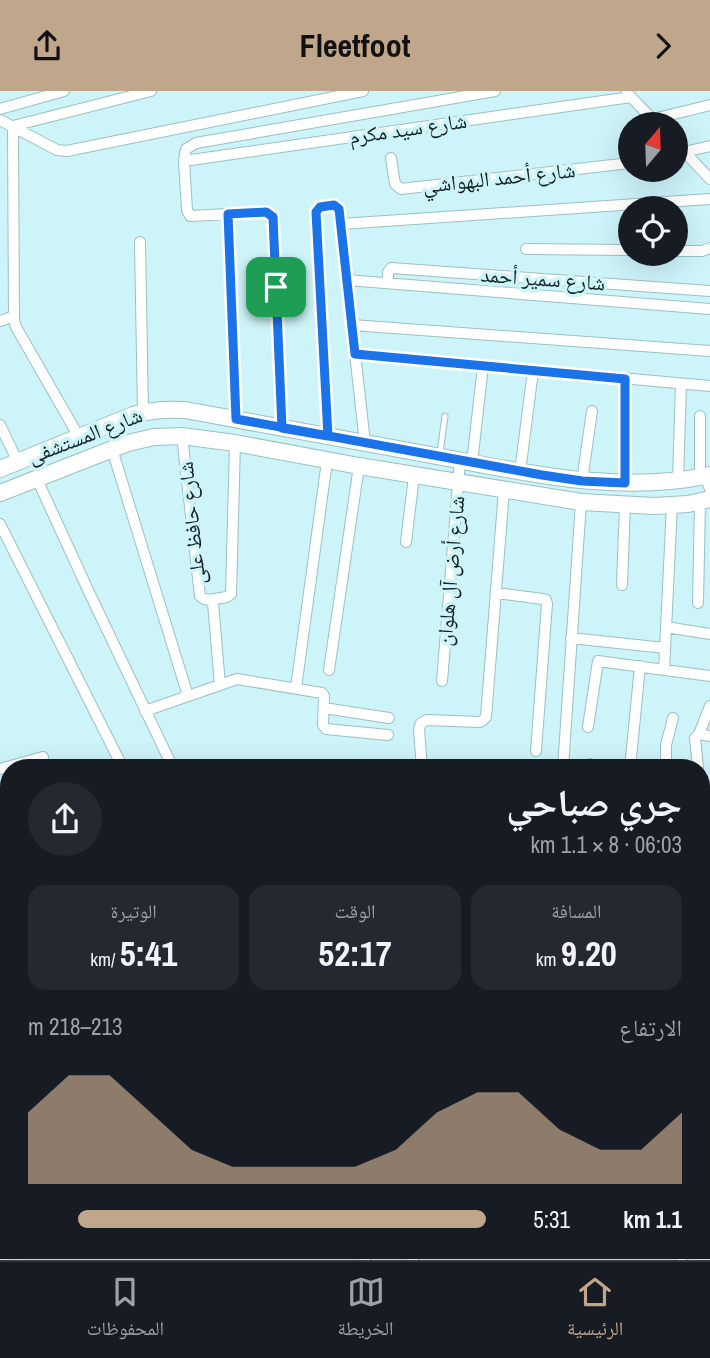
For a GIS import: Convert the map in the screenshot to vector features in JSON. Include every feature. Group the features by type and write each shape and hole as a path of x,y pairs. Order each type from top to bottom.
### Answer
{"street":[{"path":"0,109 64,91"},
{"path":"13,126 151,91"},
{"path":"0,120 57,150 66,151 363,91"},
{"path":"282,428 274,230 271,215 266,212 192,216 188,214 184,161 186,149 196,143 495,91"},
{"path":"628,94 645,112"},
{"name":"شارع سيد مكرم","path":"184,161 628,94"},
{"path":"687,112 710,105"},
{"path":"13,126 16,327 79,437"},
{"path":"688,154 710,146"},
{"name":"شارع أحمد البهواشي","path":"391,158 395,184 401,189 618,164"},
{"path":"688,161 710,179"},
{"path":"341,224 710,199"},
{"path":"328,436 316,212 320,207 334,205 339,209 341,224 365,443"},
{"path":"228,214 236,419"},
{"path":"140,242 143,412"},
{"path":"526,249 618,250"},
{"path":"688,251 710,249"},
{"name":"شارع سمير أحمد","path":"388,283 388,272 391,268 710,291"},
{"path":"347,280 710,309"},
{"path":"622,302 623,284"},
{"path":"0,321 14,316"},
{"path":"352,325 710,351"},
{"path":"355,354 710,386"},
{"name":"شارع أرض آل هلوان","path":"442,681 458,483 466,461 483,366"},
{"path":"520,471 533,371"},
{"path":"625,379 625,483"},
{"path":"678,480 681,384"},
{"name":"شارع المستشفى","path":"0,469 143,412 168,409 582,481 625,483 678,480 706,486"},
{"path":"582,481 592,411"},
{"path":"698,603 706,486 700,416"},
{"path":"0,425 18,461"},
{"name":"شارع المستشفى","path":"0,493 128,443 154,437 182,436 581,502 625,506 671,505 706,486"},
{"name":"شارع حافظ على","path":"182,436 200,596 213,603 220,685"},
{"path":"209,600 231,594 235,443"},
{"path":"112,449 188,696"},
{"path":"296,688 327,461"},
{"path":"329,670 359,466"},
{"path":"406,542 414,476"},
{"path":"37,479 169,759"},
{"path":"421,759 421,723 427,720 479,722 486,717 504,490"},
{"path":"564,759 581,502"},
{"path":"664,670 671,505"},
{"path":"622,585 625,506"},
{"path":"0,524 118,759"},
{"path":"496,593 547,600 536,751"},
{"path":"666,627 710,634"},
{"path":"571,638 665,648"},
{"path":"588,727 597,663 600,661 710,676"},
{"path":"631,759 640,666"},
{"path":"145,711 237,679 322,693 323,725 328,730 388,735"},
{"path":"697,759 694,740 704,735 710,706"},
{"path":"324,708 389,718"},
{"path":"666,759 666,745 673,718"},
{"path":"36,759 43,757"}],"lane":[{"path":"439,457 445,416"}],"route":[{"path":"276,287 273,217 266,212 228,214 236,419 542,475 582,481 625,483 625,379 355,354 339,209 334,205 320,207 316,212 328,436 282,428 276,287"}]}
